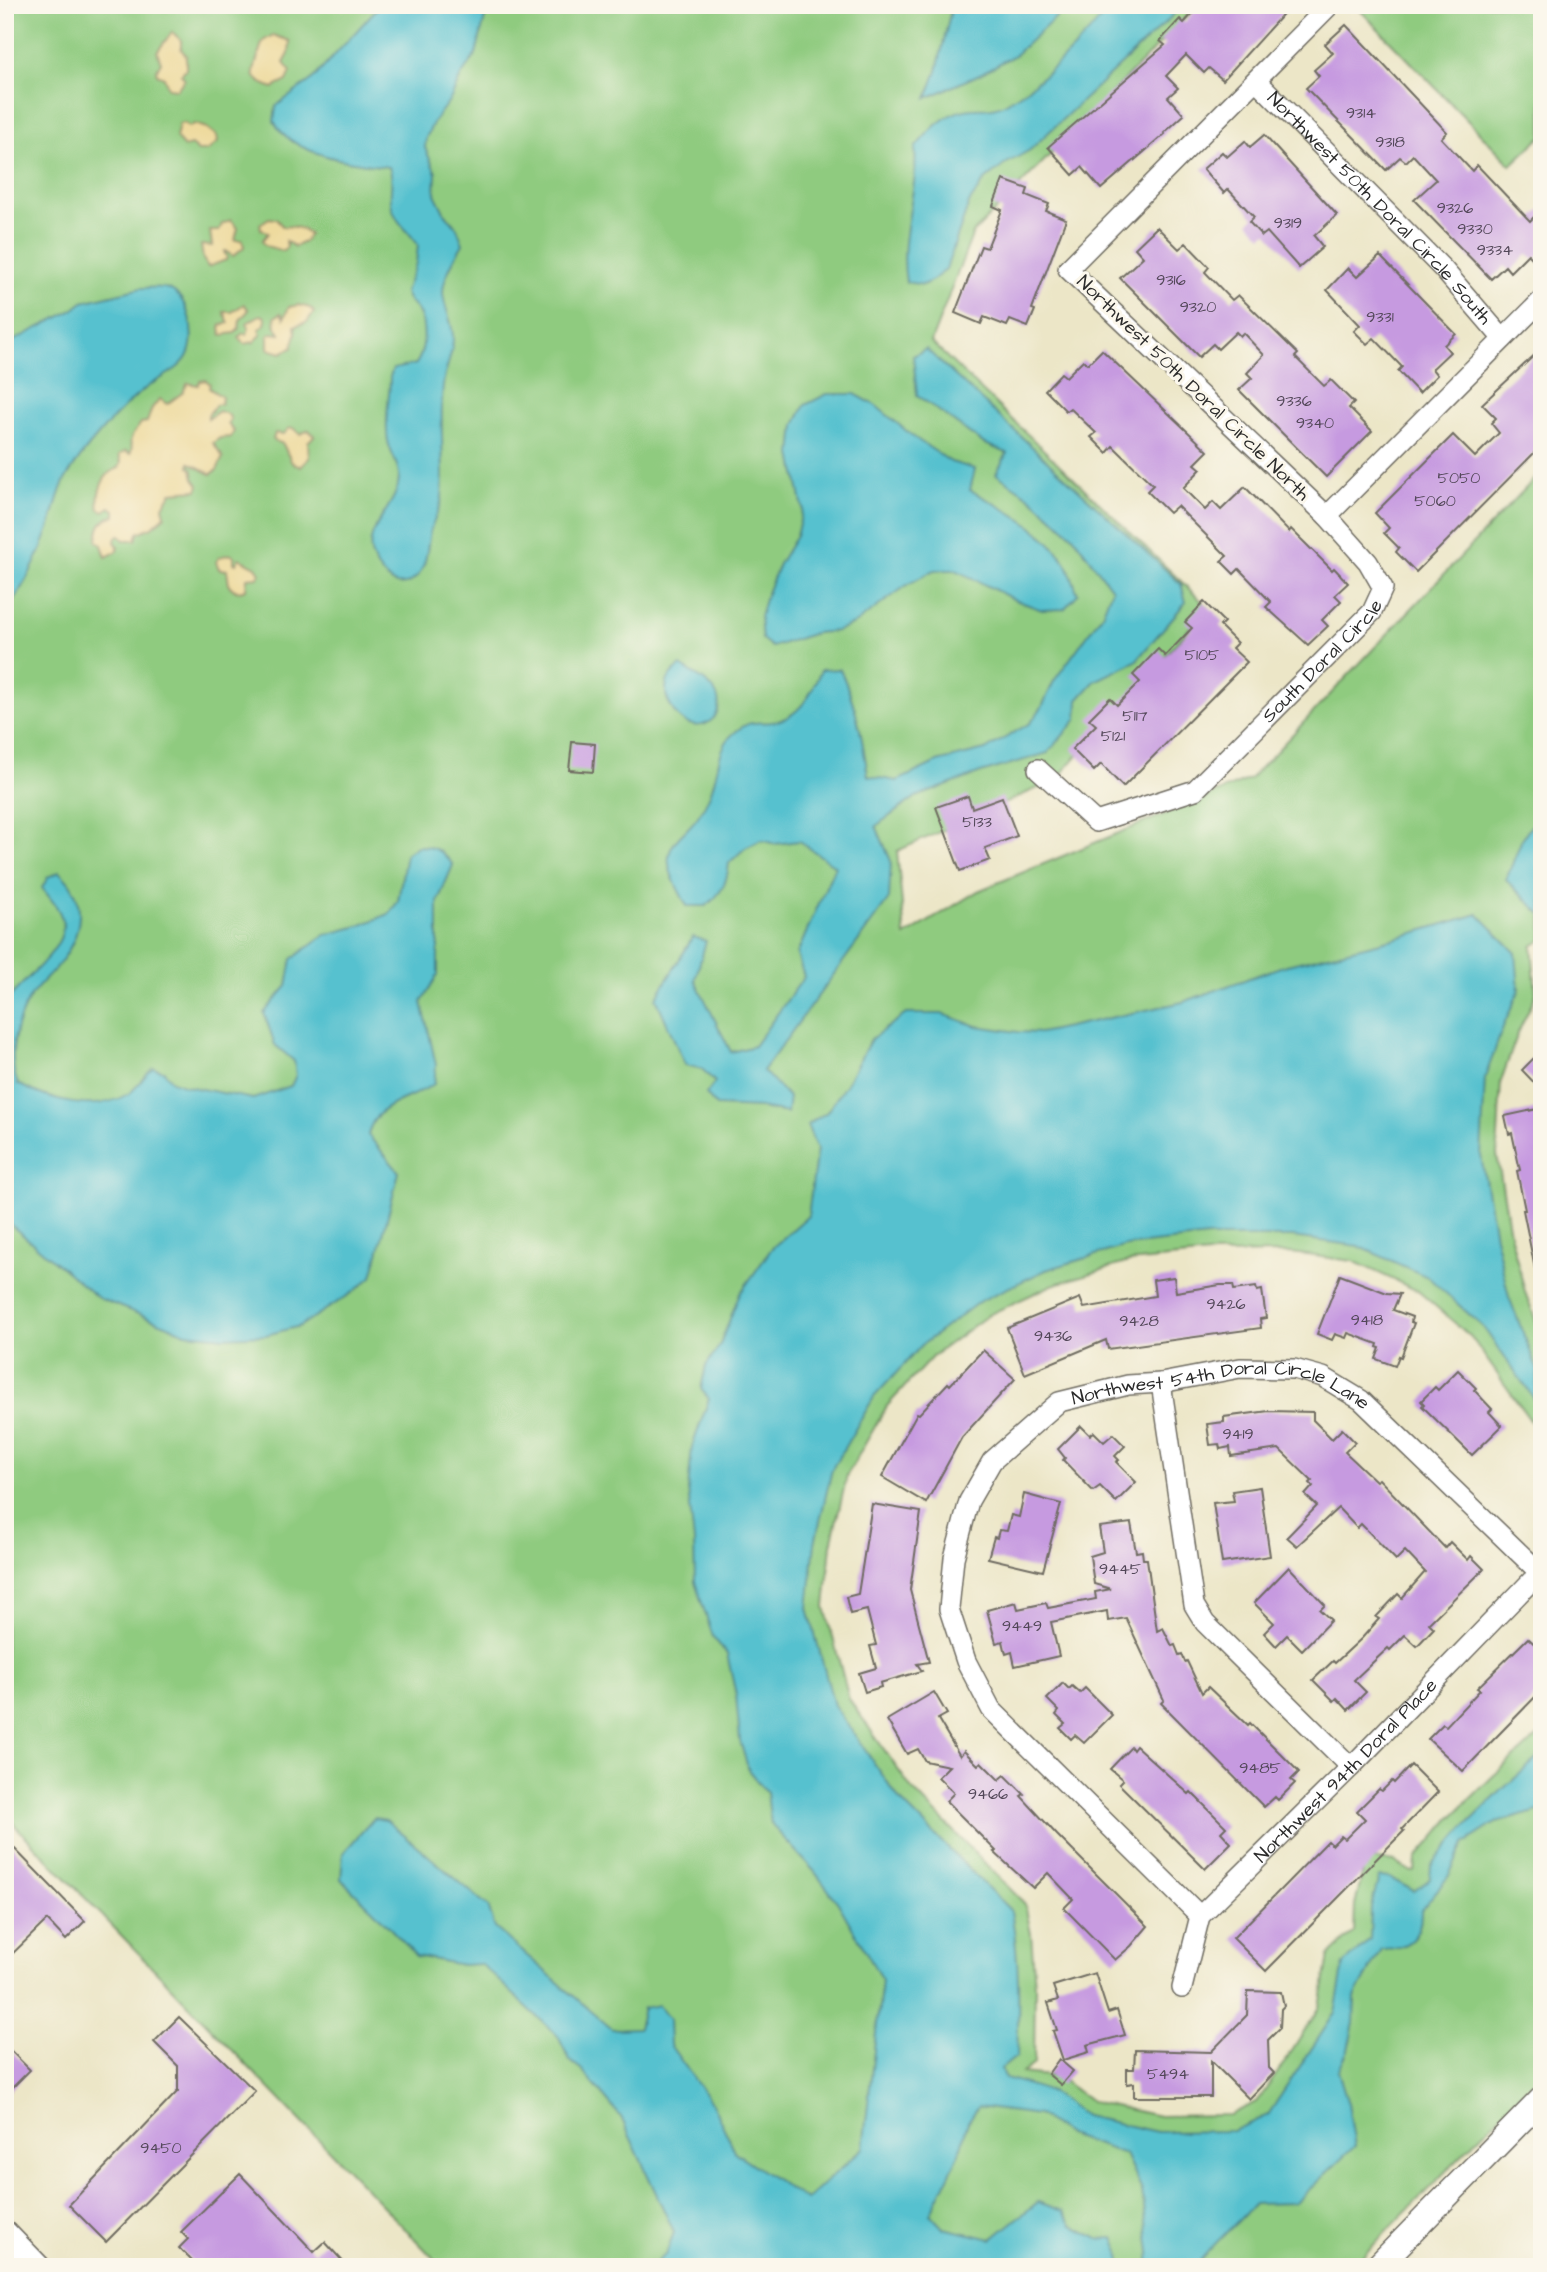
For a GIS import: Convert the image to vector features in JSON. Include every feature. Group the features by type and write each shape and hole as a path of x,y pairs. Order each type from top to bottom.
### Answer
{"street":[{"path":"1256,80 1330,5"},
{"name":"Northwest 50th Doral Circle South","path":"1256,80 1443,269 1503,339"},
{"name":"Northwest 50th Doral Circle North","path":"1256,80 1068,269 1327,516"},
{"path":"1327,516 1542,300"},
{"name":"South Doral Circle","path":"1038,769 1096,822 1195,790 1372,612 1383,587 1368,562 1327,516"},
{"name":"Northwest 54th Doral Circle Lane","path":"1200,1916 991,1709 966,1661 949,1609 954,1558 969,1502 992,1461 1059,1402 1128,1385 1161,1383 1240,1367 1294,1369 1323,1377 1361,1400 1540,1571"},
{"path":"1161,1383 1194,1605 1205,1623 1351,1766"},
{"name":"Northwest 94th Doral Place","path":"1200,1916 1351,1766 1540,1571"},
{"path":"1182,1988 1200,1916"},
{"path":"1377,2267 1542,2099"},
{"path":"5,2233 38,2267"}],"green space":[{"path":"5,5 1198,5 973,233 931,342 1208,607 1056,780 897,851 905,936 978,891 1250,779 1542,471 1542,940 1532,946 1536,994 1518,1033 1501,1081 1497,1155 1510,1233 1525,1292 1542,1337 1542,1437 1471,1337 1418,1291 1353,1261 1291,1253 1209,1254 1129,1262 1052,1285 988,1315 933,1356 887,1406 847,1475 831,1545 825,1607 849,1699 911,1788 1025,1904 1031,1934 1035,1986 1034,2064 1022,2073 1058,2077 1091,2101 1159,2116 1230,2115 1257,2102 1320,2007 1329,1956 1354,1932 1355,1905 1366,1859 1395,1862 1412,1872 1415,1871 1416,1859 1451,1818 1542,1733 1542,2073 1352,2267 442,2267 5,1815"},
{"path":"1355,5 1542,5 1542,136 1511,165"}],"sand":[{"path":"172,32 181,40 181,49 186,55 186,69 181,74 185,79 177,89 168,88 164,77 156,71 161,62 157,52"},
{"path":"273,35 290,41 289,54 284,63 291,72 287,81 273,88 260,82 254,75 262,44"},
{"path":"184,123 189,127 194,124 207,128 217,136 218,142 207,151 198,151 191,145 184,147 176,138 179,124"},
{"path":"269,218 276,219 283,227 290,226 309,234 306,240 295,247 286,241 287,247 283,251 266,246 262,241 268,233 261,229 260,224"},
{"path":"231,220 238,228 235,240 242,240 244,247 233,256 225,251 226,260 208,267 203,259 201,245 212,246 210,231 219,231 222,224"},
{"path":"244,304 249,310 240,320 239,328 235,333 222,335 221,325 229,323 224,312 232,312"},
{"path":"299,305 314,312 307,322 295,326 292,348 281,353 268,349 268,336 272,333 280,334 275,317 281,313 284,318 289,307"},
{"path":"260,315 264,316 266,321 259,329 261,335 254,342 244,344 239,337 243,333 247,334 247,323"},
{"path":"206,380 210,384 209,388 222,397 221,404 216,405 208,419 219,411 228,414 231,420 228,424 234,431 231,437 220,438 213,443 223,457 217,470 211,474 190,463 189,467 192,468 199,485 197,490 172,492 163,506 165,516 152,527 138,533 136,540 124,540 119,535 116,537 118,551 106,557 102,545 97,541 98,532 103,521 115,516 115,510 110,507 104,511 99,509 98,497 104,479 119,468 119,455 126,451 130,454 132,435 141,423 147,422 152,408 160,399 167,404 182,393 188,383 198,385 200,381"},
{"path":"293,428 300,434 309,430 314,436 308,442 309,458 301,467 292,463 283,444 273,440 275,433 284,434"},
{"path":"229,554 234,556 234,563 236,564 239,558 256,567 260,573 258,577 247,578 246,589 233,589 229,585 227,570 219,569 216,562 220,557"}],"water":[{"path":"380,5 488,5 476,54 426,138 425,148 436,173 435,194 444,212 457,228 463,244 447,274 443,293 453,340 442,400 442,497 430,532 423,566 413,580 401,584 389,580 376,564 371,551 376,526 397,490 399,476 387,433 390,377 393,369 416,364 423,345 420,316 405,292 416,263 418,245 394,213 389,167 342,160 309,150 282,133 274,121 276,106 314,78"},
{"path":"952,5 1069,5 1015,55 927,98 937,71"},
{"path":"1112,5 1184,5 1030,150 985,180 969,203 946,269 923,285 906,282 906,231 914,181 915,148 931,130 950,115 965,110 995,107 1021,94 1063,58"},
{"path":"141,288 165,288 181,300 191,328 188,355 175,369 124,407 72,469 60,491 36,560 26,581 5,611 5,345 73,310 83,302"},
{"path":"926,349 1181,584 1186,602 1136,661 1095,681 1078,700 1077,719 1048,753 981,773 916,797 876,826 891,861 889,899 763,1071 789,1097 787,1113 760,1108 716,1106 706,1094 715,1082 702,1069 685,1065 656,998 693,937 706,941 695,980 731,1052 754,1046 804,977 797,954 835,866 799,841 775,844 761,840 745,848 729,863 723,887 712,901 706,906 687,906 672,874 670,851 706,802 728,740 748,724 782,720 790,715 809,696 821,670 840,669 858,722 868,776 897,781 937,762 985,750 1030,723 1042,707 1054,681 1102,615 1112,589 1073,536 1030,497 996,474 1007,453 983,443 917,395 913,356"},
{"path":"827,394 855,394 875,405 915,438 951,462 975,469 970,490 1023,520 1047,540 1066,563 1078,594 1064,609 1042,610 1015,600 956,570 934,570 907,585 856,623 837,631 816,633 772,647 762,639 760,616 779,564 796,536 803,509 792,454 795,425 805,405"},
{"path":"681,666 706,682 718,698 716,715 703,725 684,722 675,713 667,698 668,681"},
{"path":"1542,811 1542,915 1506,880 1522,839"},
{"path":"417,846 438,850 453,865 438,901 438,975 422,1002 436,1065 434,1084 385,1109 372,1124 368,1135 399,1172 372,1277 300,1326 266,1335 224,1337 186,1333 98,1298 12,1226 5,1214 5,1003 49,956 61,936 61,916 42,888 48,877 59,872 69,882 75,893 79,916 68,952 34,992 21,1016 13,1051 18,1084 58,1100 101,1103 128,1094 154,1068 164,1071 172,1081 186,1086 253,1099 291,1086 296,1075 294,1061 275,1045 264,1013 287,986 292,959 325,935 389,914 398,901 406,854"},
{"path":"1478,914 1516,953 1519,991 1485,1078 1481,1156 1509,1297 1538,1371 1535,1400 1483,1327 1428,1277 1358,1246 1292,1237 1208,1237 1126,1246 1046,1270 980,1301 922,1345 874,1397 832,1469 815,1543 808,1608 834,1705 899,1799 1011,1911 1017,1965 1018,2038 1017,2056 1001,2069 1006,2078 1051,2092 1085,2116 1157,2132 1233,2131 1268,2115 1335,2013 1344,1964 1370,1939 1371,1907 1379,1877 1390,1878 1414,1891 1430,1879 1431,1866 1463,1829 1542,1754 1542,1810 1496,1823 1465,1843 1448,1877 1421,1910 1416,1935 1399,1947 1381,1949 1355,1997 1354,2023 1348,2050 1338,2071 1348,2104 1355,2146 1295,2203 1254,2204 1195,2267 1148,2267 1150,2252 1142,2191 1125,2154 1068,2135 1038,2115 978,2107 968,2122 958,2157 930,2214 943,2228 992,2239 1038,2202 1063,2211 1072,2225 1098,2239 1114,2238 1120,2251 1121,2267 651,2267 666,2254 674,2232 621,2117 581,2069 570,2061 558,2036 481,1964 462,1965 416,1956 341,1879 343,1853 374,1818 386,1820 488,1906 495,1928 612,2029 638,2028 643,2008 658,2005 669,2019 670,2045 712,2104 736,2153 806,2200 863,2148 882,1980 838,1903 814,1871 771,1824 767,1793 749,1771 740,1741 736,1695 727,1654 713,1637 695,1582 694,1541 688,1490 692,1447 709,1399 701,1389 706,1366 720,1345 739,1295 772,1248 808,1216 817,1149 807,1125 827,1112 871,1039 906,1014 942,1014 977,1026 1040,1033 1183,1002 1283,966 1393,939"}],"building":[{"path":"1200,5 1291,5 1223,80 1209,68 1204,73 1186,55 1166,76 1178,88 1168,97 1184,115 1101,189 1082,167 1073,175 1048,147 1165,45 1160,41 1180,19 1184,23"},
{"path":"1346,25 1447,132 1441,138 1472,171 1477,165 1530,221 1542,209 1542,253 1534,260 1528,254 1510,272 1505,266 1491,279 1414,200 1436,180 1413,155 1406,162 1400,157 1386,170 1306,88 1319,76 1314,70 1333,53 1325,44"},
{"path":"1264,135 1337,215 1314,236 1323,247 1299,268 1267,232 1262,236 1249,222 1254,217 1228,189 1224,193 1203,169 1222,152 1227,157 1245,141 1250,147"},
{"path":"1003,180 1028,189 1026,195 1049,204 1046,211 1066,219 1032,309 1035,310 1028,327 1010,320 1007,326 984,317 981,324 955,313 981,246 987,248 1002,210 993,206"},
{"path":"1157,227 1179,249 1186,243 1209,267 1205,272 1232,300 1238,295 1298,354 1295,357 1324,386 1331,380 1354,403 1349,408 1372,431 1326,477 1239,390 1252,378 1247,373 1264,355 1243,333 1240,336 1236,332 1218,349 1213,344 1199,357 1120,278 1143,257 1135,248"},
{"path":"1380,256 1456,334 1444,345 1450,352 1432,369 1437,375 1419,393 1398,371 1402,367 1374,338 1367,344 1354,331 1360,325 1327,290 1348,268 1357,277"},
{"path":"1542,348 1542,445 1416,572 1396,552 1399,548 1384,533 1389,528 1375,513 1453,435 1475,457 1499,433 1491,423 1496,418 1482,404"},
{"path":"1102,350 1208,451 1195,464 1201,469 1183,488 1205,510 1213,502 1221,510 1245,487 1289,532 1291,529 1348,583 1335,595 1341,601 1322,620 1328,626 1308,645 1266,607 1271,602 1239,569 1234,574 1221,561 1227,556 1177,506 1169,513 1147,491 1153,485 1113,446 1107,453 1091,437 1096,433 1070,408 1066,411 1045,390 1061,373 1066,377 1083,360 1088,364"},
{"path":"1204,602 1224,622 1220,626 1237,643 1232,648 1247,662 1123,787 1101,764 1094,771 1072,749 1096,725 1089,719 1110,698 1117,705 1140,682 1133,675 1158,649 1165,656 1192,628 1185,622"},
{"path":"572,742 595,744 593,772 569,770"},
{"path":"968,796 972,808 1002,797 1017,836 985,848 990,860 960,871 936,807"},
{"path":"1542,1050 1542,1091 1522,1070"},
{"path":"1542,1108 1542,1268 1535,1269 1517,1171 1520,1170 1512,1133 1509,1134 1505,1116"},
{"path":"1340,1275 1387,1293 1400,1294 1393,1310 1412,1317 1411,1322 1414,1323 1395,1366 1376,1359 1380,1348 1377,1347 1378,1344 1348,1333 1346,1338 1335,1334 1332,1340 1317,1334"},
{"path":"1174,1277 1176,1292 1220,1285 1233,1285 1234,1290 1256,1287 1257,1291 1262,1290 1266,1318 1260,1319 1261,1328 1108,1349 1106,1340 1025,1374 1007,1328 1080,1298 1084,1308 1155,1296 1153,1280"},
{"path":"983,1350 1015,1379 962,1437 926,1503 882,1477 917,1413 919,1414 948,1383 950,1385"},
{"path":"1458,1370 1476,1388 1474,1390 1492,1409 1489,1412 1502,1426 1472,1455 1422,1406 1424,1404 1421,1401 1435,1387 1438,1390"},
{"path":"1269,1411 1313,1412 1313,1420 1332,1439 1342,1429 1355,1442 1345,1452 1376,1481 1379,1479 1445,1548 1450,1542 1468,1560 1471,1556 1484,1569 1429,1623 1434,1628 1417,1646 1405,1635 1354,1680 1366,1692 1348,1710 1337,1698 1334,1701 1313,1680 1362,1638 1379,1619 1376,1617 1398,1594 1402,1598 1425,1572 1405,1551 1396,1560 1361,1524 1357,1528 1338,1508 1297,1546 1287,1537 1317,1506 1305,1495 1313,1486 1310,1483 1312,1481 1279,1449 1231,1456 1230,1447 1220,1449 1219,1444 1210,1445 1207,1424 1224,1422 1224,1417"},
{"path":"1081,1426 1090,1435 1094,1432 1104,1442 1113,1434 1125,1446 1115,1456 1119,1460 1116,1462 1136,1482 1116,1502 1100,1486 1093,1491 1063,1460 1065,1458 1058,1449"},
{"path":"1260,1487 1270,1556 1222,1563 1213,1503 1234,1501 1232,1491"},
{"path":"1024,1494 1061,1504 1043,1571 988,1558 999,1530 1007,1531 1011,1515 1019,1517"},
{"path":"872,1504 921,1512 910,1590 929,1662 917,1664 922,1671 880,1683 881,1687 865,1692 859,1673 876,1668 870,1646 876,1645 867,1610 850,1614 846,1597 858,1594"},
{"path":"1131,1523 1136,1552 1142,1551 1143,1559 1147,1559 1157,1631 1163,1628 1172,1646 1175,1645 1179,1655 1182,1654 1202,1693 1208,1687 1248,1725 1250,1723 1299,1772 1291,1780 1295,1783 1278,1800 1275,1797 1264,1807 1161,1703 1164,1700 1126,1618 1108,1621 1107,1611 1051,1622 1059,1656 1015,1666 1012,1652 1006,1654 1003,1641 996,1643 987,1610 1016,1602 1018,1609 1046,1603 1048,1608 1096,1599 1095,1592 1111,1589 1094,1584 1090,1556 1103,1552 1099,1527"},
{"path":"1289,1567 1325,1605 1320,1610 1331,1620 1302,1650 1287,1635 1276,1646 1264,1633 1274,1623 1254,1603"},
{"path":"1528,1638 1542,1651 1542,1690 1463,1771 1428,1739 1443,1724 1446,1726 1480,1690 1477,1688"},
{"path":"1063,1683 1069,1689 1072,1686 1080,1693 1085,1688 1112,1715 1084,1743 1075,1735 1071,1739 1060,1728 1065,1724 1056,1715 1059,1711 1047,1699"},
{"path":"934,1692 947,1714 938,1719 960,1756 964,1751 978,1765 981,1762 999,1780 1005,1775 1057,1835 1148,1926 1115,1960 1064,1908 1073,1899 1048,1873 1033,1888 994,1852 996,1851 946,1801 954,1793 938,1777 949,1766 925,1761 918,1749 907,1754 887,1720"},
{"path":"1136,1746 1189,1794 1191,1792 1226,1827 1221,1832 1231,1843 1205,1869 1119,1784 1123,1780 1110,1769 1131,1747 1133,1750"},
{"path":"1411,1765 1438,1792 1402,1829 1404,1831 1266,1971 1233,1938 1328,1841 1332,1845 1341,1836 1345,1839 1365,1819 1357,1811 1379,1789 1382,1791 1392,1781 1394,1783"},
{"path":"5,1839 85,1921 66,1940 47,1920 5,1961"},
{"path":"1095,1973 1108,2013 1117,2010 1125,2035 1087,2045 1089,2052 1063,2060 1053,2031 1057,2030 1048,2003 1058,2000 1053,1986"},
{"path":"1248,1991 1281,1992 1284,2006 1281,2009 1280,2028 1268,2040 1269,2068 1274,2073 1249,2099 1211,2061 1211,2097 1134,2097 1134,2083 1127,2084 1127,2069 1134,2069 1135,2050 1211,2052 1247,2015"},
{"path":"179,2017 255,2091 106,2242 69,2205 178,2091 178,2066 154,2042"},
{"path":"5,2045 30,2070 5,2095"},
{"path":"1059,2059 1073,2071 1061,2085 1048,2074"},
{"path":"240,2174 314,2252 325,2242 348,2267 198,2267 179,2248 188,2239 181,2232"}]}
